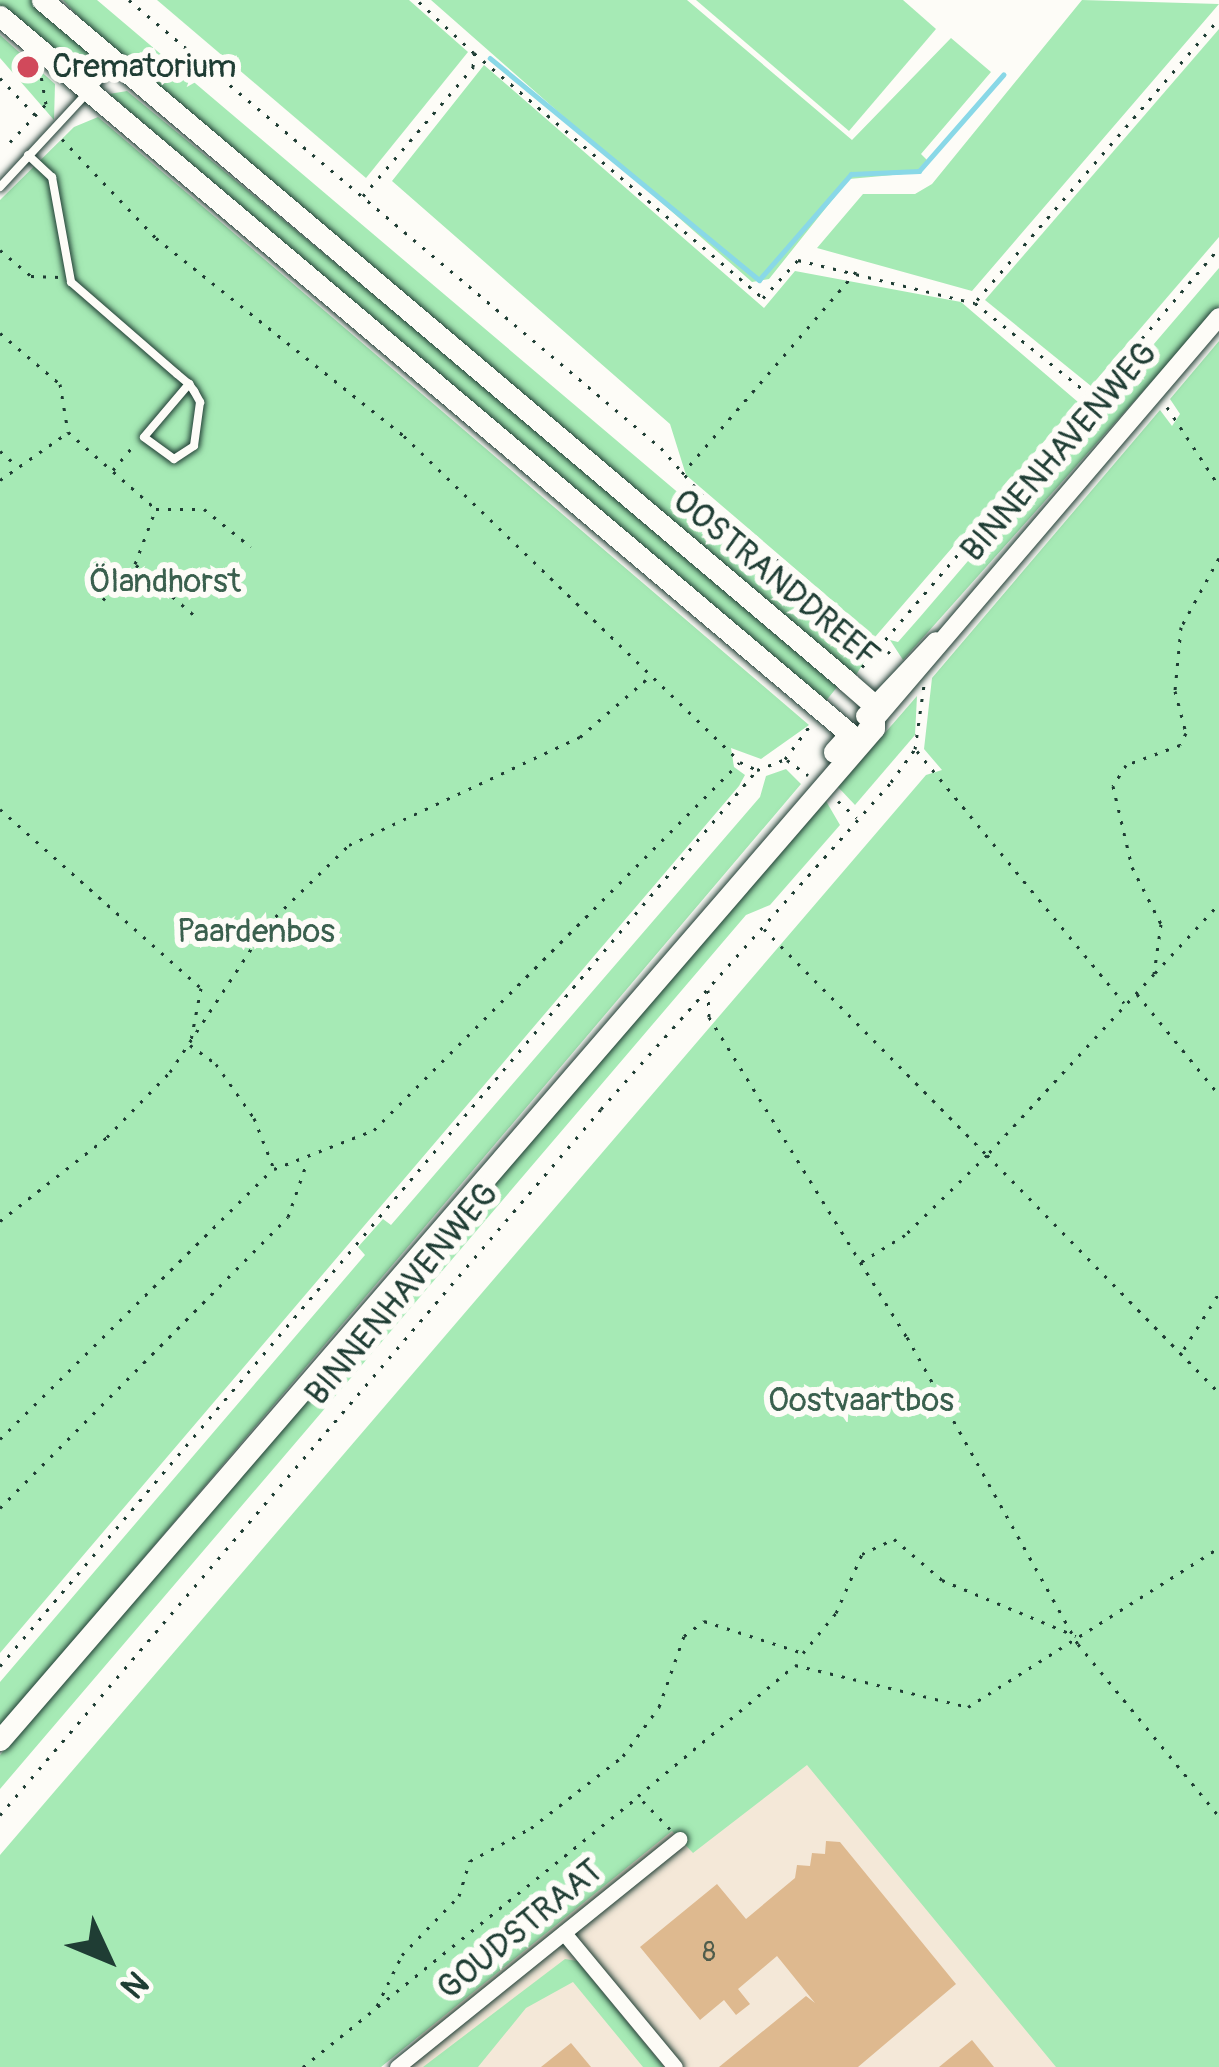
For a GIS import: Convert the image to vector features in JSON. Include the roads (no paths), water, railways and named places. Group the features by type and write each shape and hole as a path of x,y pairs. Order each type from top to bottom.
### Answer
{"main road":[{"name":"OOSTRANDDREEF","path":"43,0 848,682 874,717"},
{"path":"0,16 850,734"},
{"name":"BINNENHAVENWEG","path":"0,1740 874,717"},
{"name":"BINNENHAVENWEG","path":"782,825 850,734"}],"street":[{"name":"BINNENHAVENWEG","path":"874,717 1219,317"},
{"name":"BINNENHAVENWEG","path":"874,717 918,677 949,630"},
{"path":"850,734 874,717"},
{"name":"GOUDSTRAAT","path":"397,2067 680,1839"},
{"path":"564,1933 675,2067"}],"lane":[{"path":"0,187 116,62"},
{"path":"28,155 52,177 67,275 188,384 200,402 194,446 174,459 144,437 188,384"}],"waterway":[{"path":"490,58 759,280 851,174 919,171 1003,75"}],"place":[{"name":"Crematorium","path":"28,67"}],"park label":[{"name":"Ölandhorst","path":"165,582"},
{"name":"Paardenbos","path":"256,932"},
{"name":"Oostvaartbos","path":"861,1401"}]}
